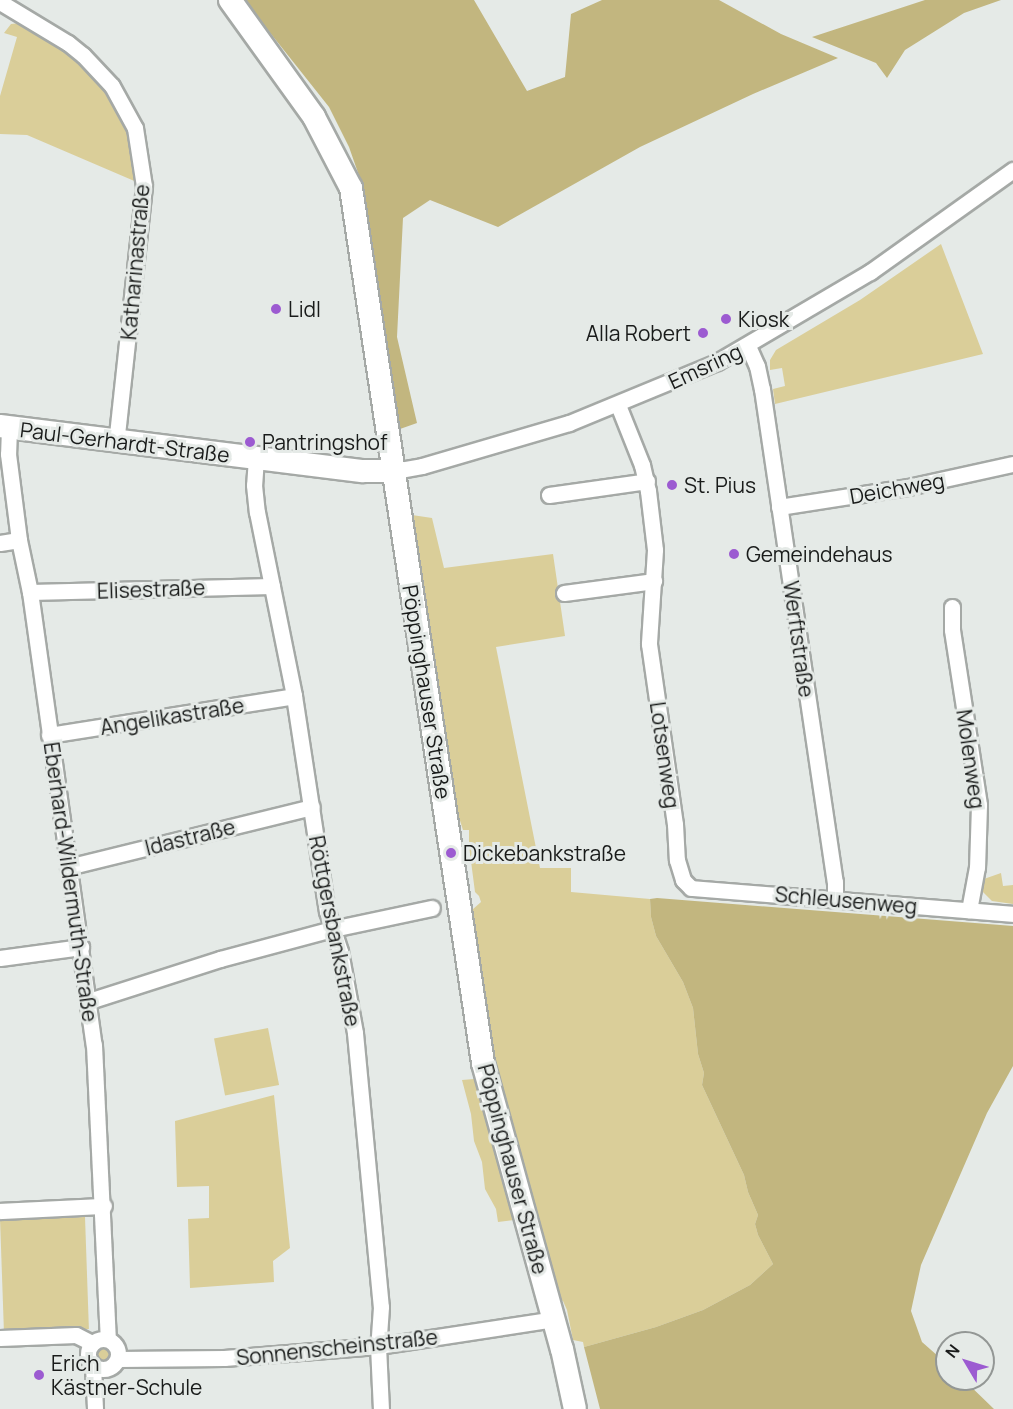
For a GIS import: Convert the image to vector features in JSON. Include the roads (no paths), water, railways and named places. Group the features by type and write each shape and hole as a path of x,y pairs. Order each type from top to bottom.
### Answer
{"main road":[{"name":"Pöppinghauser Straße","path":"230,0 314,117 351,188 483,1063 554,1319 575,1409"},
{"name":"Paul-Gerhardt-Straße","path":"5,427 363,471 394,471"}],"street":[{"name":"Katharinastraße","path":"0,2 68,43 83,56 112,86 135,128 144,186 116,442"},
{"name":"Emsring","path":"394,471 521,438 618,405 748,346 870,272 1013,170"},
{"name":"Werftstraße","path":"748,346 757,366 762,389 835,882 835,899"},
{"name":"Lotsenweg","path":"618,405 646,481 655,550 650,630 651,659 675,824 677,860 683,880"},
{"name":"Eberhard-Wildermuth-Straße","path":"5,427 19,540 30,592 94,1045 104,1206 108,1340"},
{"name":"Röttgersbankstraße","path":"255,458 254,485 257,512 294,696 327,911 340,951 355,1034 381,1307 378,1346 381,1409"},
{"name":"Deichweg","path":"779,507 908,487 1013,464"},
{"path":"549,495 646,481"},
{"path":"0,543 19,540"},
{"path":"564,593 654,581"},
{"name":"Elisestraße","path":"30,592 272,586"},
{"name":"Molenweg","path":"952,608 952,630 979,805 977,867 969,910"},
{"name":"Angelikastraße","path":"49,735 294,696"},
{"name":"Idastraße","path":"68,867 312,807"},
{"name":"Schleusenweg","path":"683,880 691,888 1013,914"},
{"path":"89,1001 220,959 332,929 432,908"},
{"path":"0,958 81,947"},
{"path":"0,1211 104,1206"},
{"name":"Sonnenscheinstraße","path":"118,1359 224,1358 378,1346 554,1319"},
{"path":"0,1338 76,1335 92,1343 108,1340 117,1347 118,1359 107,1369 93,1366"},
{"path":"92,1343 88,1351 93,1366 95,1409"}],"place":[{"name":"Lidl","path":"276,309"},
{"name":"Kiosk","path":"726,319"},
{"name":"Alla Robert","path":"703,333"},
{"name":"Pantringshof","path":"250,442"},
{"name":"St. Pius","path":"672,485"},
{"name":"Gemeindehaus","path":"734,554"},
{"name":"Dickebankstraße","path":"451,853"},
{"name":"Erich Kästner-Schule","path":"39,1375"}]}
